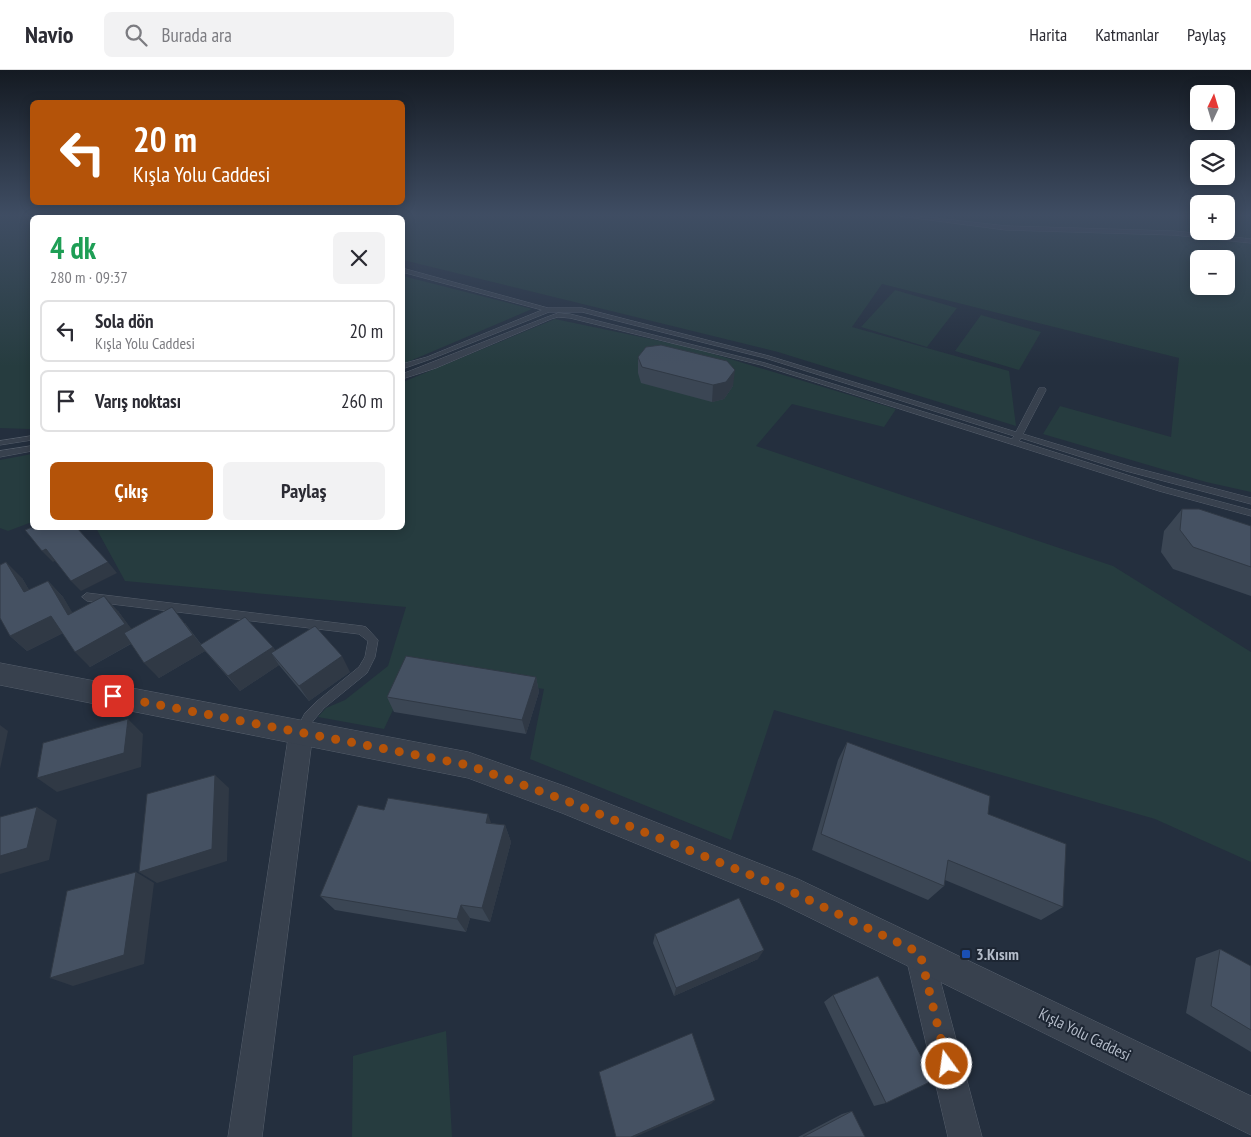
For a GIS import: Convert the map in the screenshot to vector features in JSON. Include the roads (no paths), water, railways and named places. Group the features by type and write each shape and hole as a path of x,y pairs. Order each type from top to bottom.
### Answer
{"street":[{"name":"Kışla Yolu Caddesi","path":"0,674 468,765 567,801 788,890 1251,1116"},
{"path":"245,1137 301,732"},
{"path":"920,953 965,1137"}],"lane":[{"path":"405,271 570,316 763,364 1162,490 1251,514"},
{"path":"405,366 548,310 582,310 767,357 1169,481 1251,501"},
{"path":"405,376 558,315 570,316"},
{"path":"1014,443 1042,390"},
{"path":"0,443 30,438"},
{"path":"0,454 30,449"},
{"path":"87,597 362,630 373,640 370,657 363,670 309,717 301,732"}],"place":[{"name":"3.Kısım","path":"966,954"}]}
